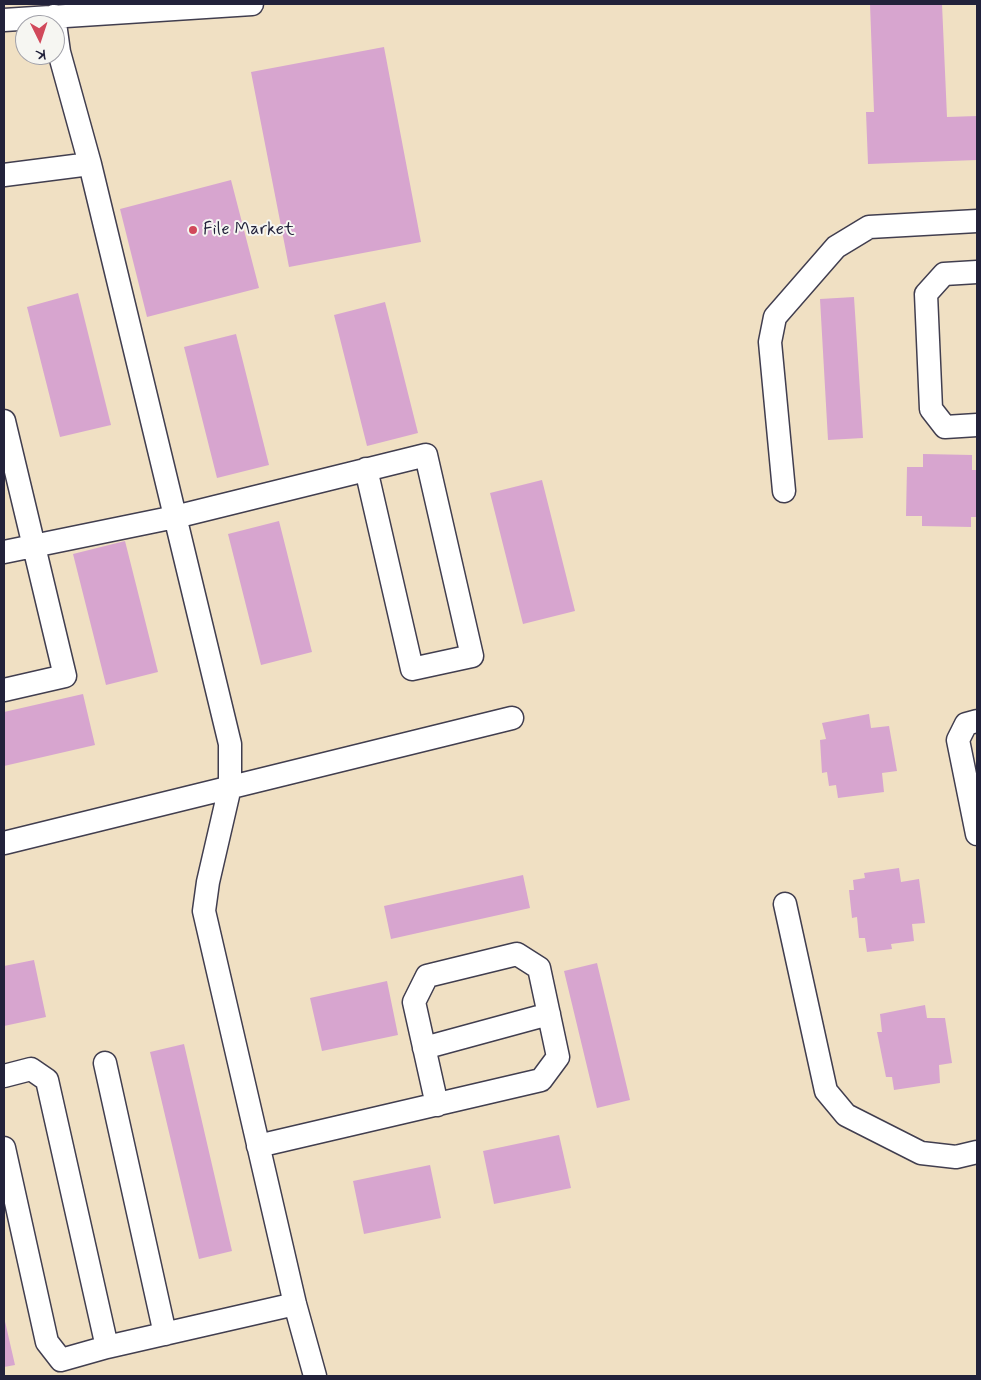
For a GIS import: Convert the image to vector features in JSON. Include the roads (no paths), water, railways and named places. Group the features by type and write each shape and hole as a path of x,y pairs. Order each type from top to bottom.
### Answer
{"street":[{"path":"65,15 252,4"},
{"path":"63,65 90,164 230,744 230,788 208,882 204,911 295,1304 315,1376"},
{"path":"4,174 90,164"},
{"path":"784,491 770,342 775,317 836,247 869,226 977,221"},
{"path":"977,272 944,274 926,294 931,409 945,427 977,425"},
{"path":"4,420 65,676 4,690"},
{"path":"4,552 175,517 366,469 426,455 472,656 412,669 366,469"},
{"path":"4,843 512,718"},
{"path":"977,721 966,724 958,740 977,834"},
{"path":"785,904 826,1091 846,1115 921,1153 956,1157 977,1152"},
{"path":"258,1146 541,1080 558,1057 539,968 517,954 427,976 414,1002 437,1104"},
{"path":"424,1048 549,1014"},
{"path":"105,1063 165,1334"},
{"path":"4,1076 31,1069 47,1080 107,1347"},
{"path":"4,1148 47,1342 61,1360 107,1347 295,1304"}],"place":[{"name":"File Market","path":"193,230"}]}
